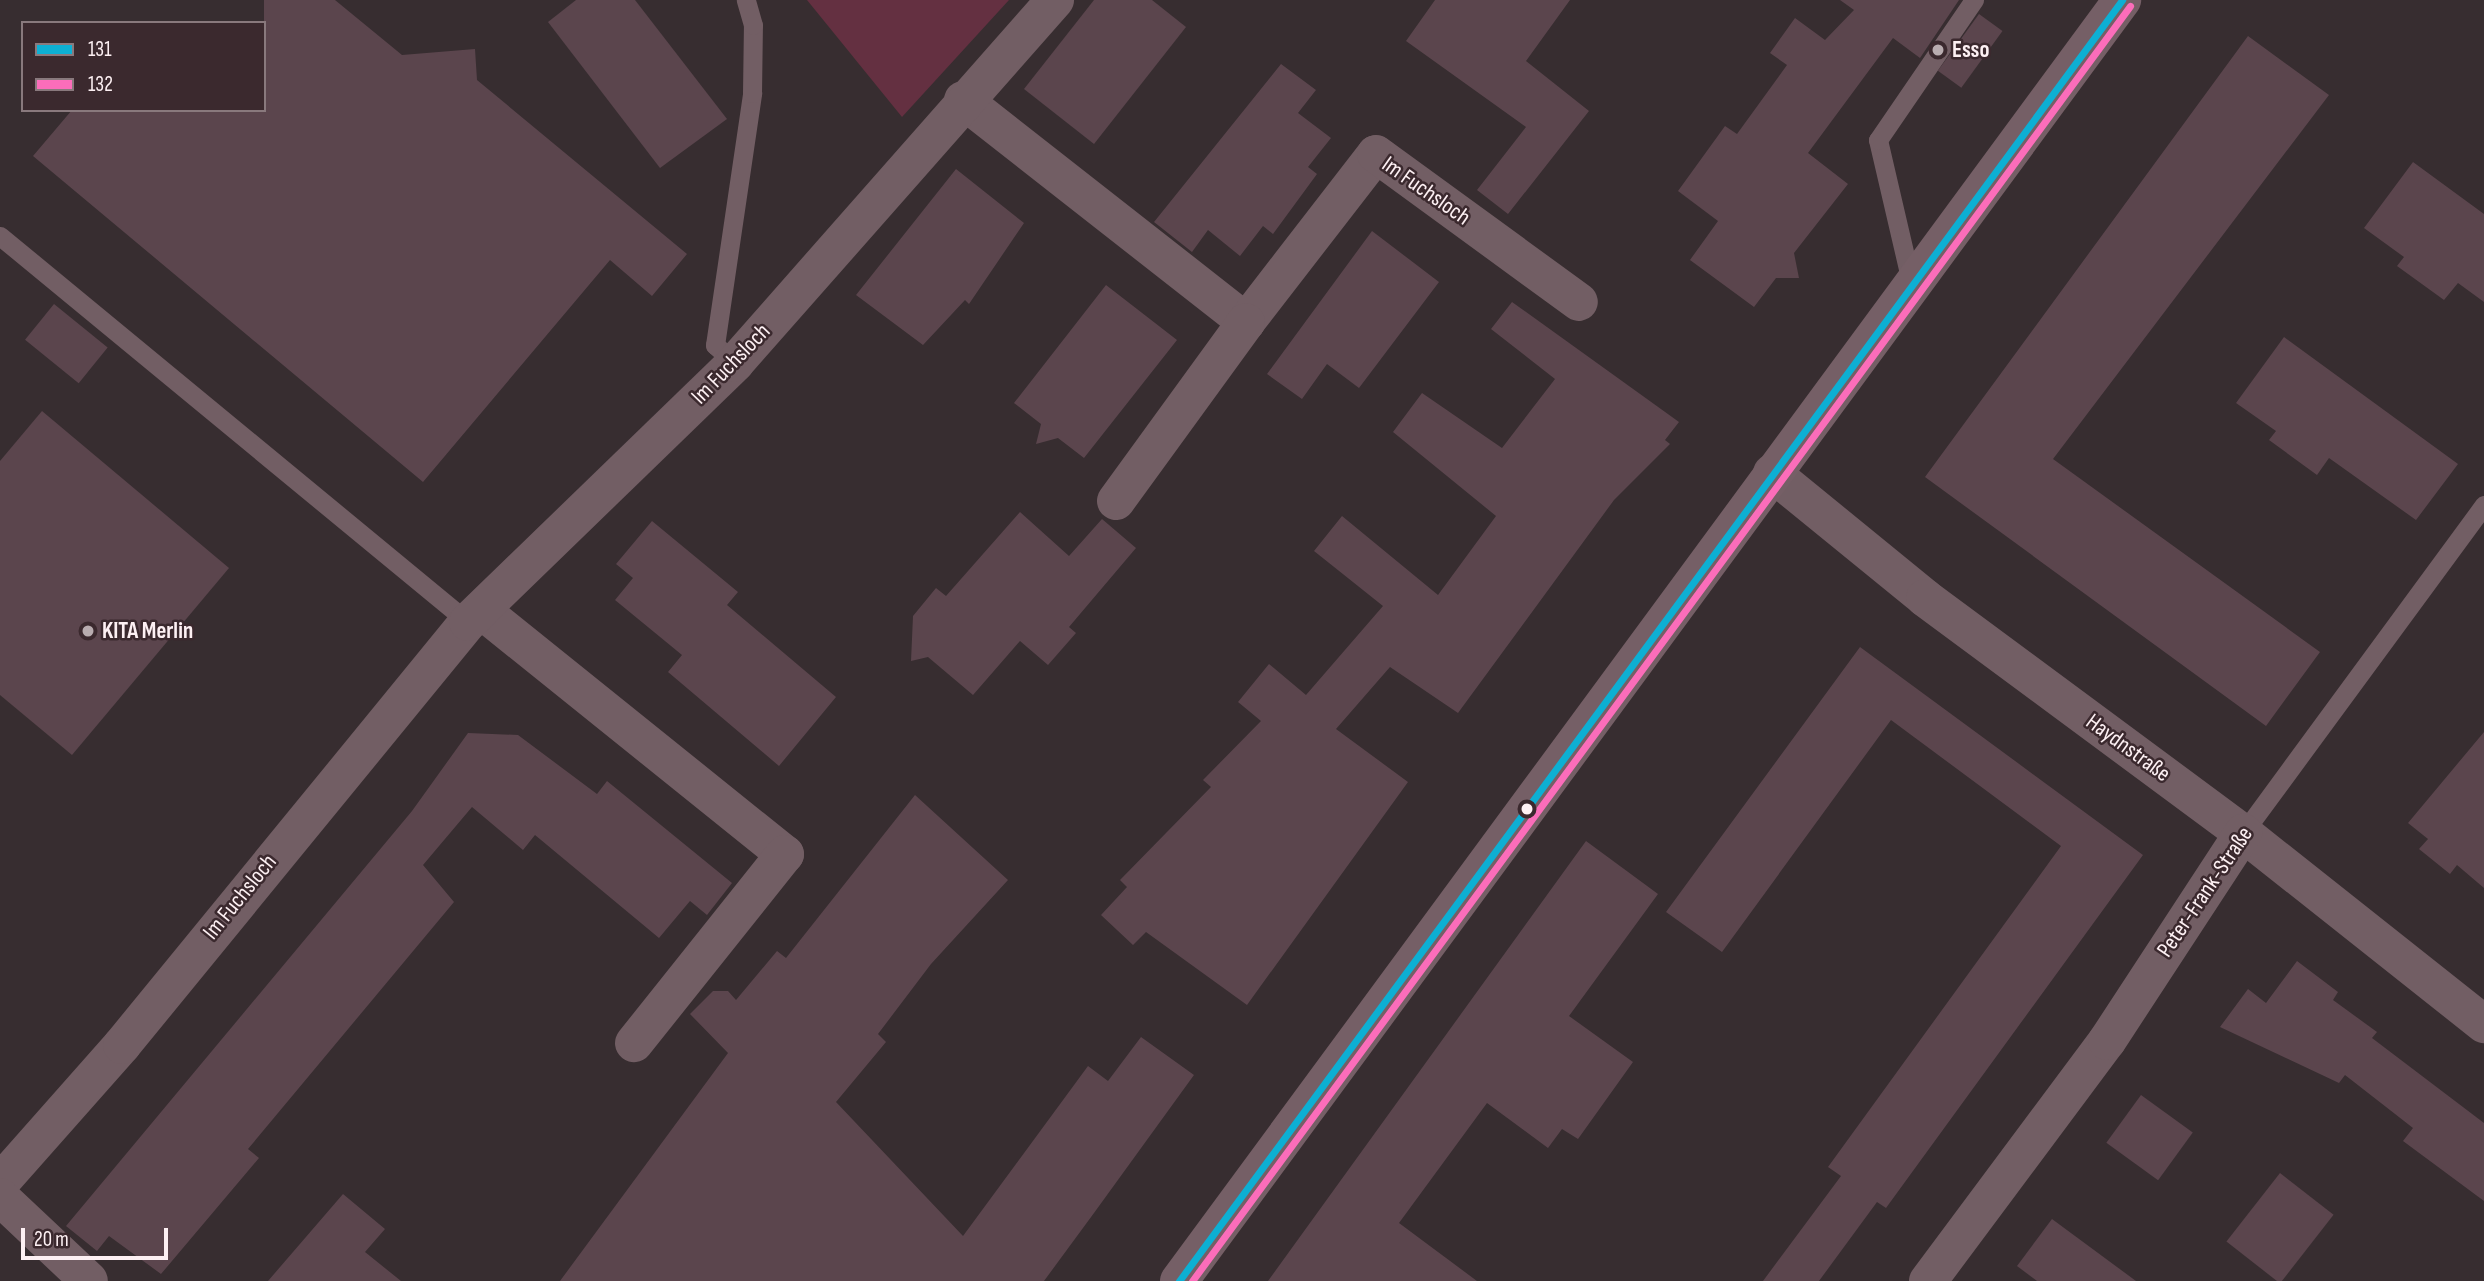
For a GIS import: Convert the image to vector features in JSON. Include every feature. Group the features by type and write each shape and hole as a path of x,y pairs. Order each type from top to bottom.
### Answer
{"main road":[{"path":"1179,1281 2122,0"}],"street":[{"name":"Im Fuchsloch","path":"0,1183 122,1045 474,616 735,363 963,100 1055,0"},
{"path":"963,100 1246,322"},
{"name":"Im Fuchsloch","path":"1116,501 1246,322 1376,155 1579,302"},
{"name":"Haydnstraße","path":"1772,473 1924,598 2243,833 2484,1024"},
{"path":"474,616 785,854 634,1044"},
{"name":"Peter-Frank-Straße","path":"1928,1281 2107,1041 2243,833"},
{"path":"0,1197 89,1281"}],"lane":[{"path":"735,363 715,345 752,93 753,25 746,0"},
{"path":"1912,286 1878,140 1974,0"},
{"path":"0,236 474,616"},
{"name":"Peter-Frank-Straße","path":"2243,833 2484,505"}],"shaded area":[{"path":"807,0 1009,0 902,117"}],"building":[{"path":"264,0 335,0 402,55 475,49 477,80 687,254 652,296 610,260 423,482 33,156 70,112 266,112"},
{"path":"576,0 635,0 727,119 660,168 548,22"},
{"path":"1094,0 1152,0 1186,27 1094,144 1024,89"},
{"path":"1435,0 1570,0 1526,61 1589,111 1508,214 1477,190 1526,127 1406,41"},
{"path":"1840,0 1959,0 1920,58 1893,38 1808,153 1848,184 1794,253 1799,278 1776,278 1754,307 1690,260 1718,221 1678,191 1725,126 1737,134 1787,65 1770,53 1795,18 1825,40 1854,10"},
{"path":"1979,14 2002,31 1961,88 1938,71"},
{"path":"2248,36 2329,95 2053,459 2320,652 2266,726 1925,477"},
{"path":"1281,64 1316,90 1298,113 1331,138 1308,167 1317,174 1273,234 1263,226 1240,256 1208,230 1192,252 1154,222"},
{"path":"2413,162 2484,214 2484,302 2458,283 2444,300 2397,266 2404,257 2364,228"},
{"path":"956,169 1024,223 969,304 965,300 923,345 856,295"},
{"path":"1372,231 1439,282 1359,388 1327,364 1302,399 1267,374"},
{"path":"1106,285 1177,340 1084,458 1058,438 1036,444 1041,424 1014,403"},
{"path":"1512,302 1679,422 1665,440 1670,444 1614,500 1458,713 1390,667 1336,729 1408,782 1247,1005 1146,932 1133,945 1101,915 1127,887 1120,880 1211,787 1203,780 1261,721 1238,702 1269,664 1306,695 1383,606 1314,551 1342,516 1438,595 1496,516 1393,432 1422,393 1502,448 1555,379 1491,329"},
{"path":"54,304 108,347 79,383 25,340"},
{"path":"2284,337 2458,464 2416,520 2329,458 2317,475 2269,440 2276,431 2236,403"},
{"name":"KITA Merlin","path":"42,411 229,568 72,755 0,695 0,461"},
{"path":"1020,512 1069,556 1102,519 1136,548 1069,627 1076,633 1048,665 1020,641 973,695 928,657 911,661 913,616 936,588 946,596"},
{"path":"652,521 738,592 727,605 836,697 779,766 668,672 682,655 615,600 633,578 616,564"},
{"path":"1860,647 2143,855 1886,1208 1877,1202 1819,1281 1763,1281 1841,1176 1828,1167 2061,846 1891,720 1722,952 1666,912"},
{"path":"2484,732 2484,888 2457,865 2450,874 2419,849 2428,839 2408,823"},
{"path":"468,733 518,735 597,794 607,781 732,883 707,915 690,901 659,938 535,835 523,850 472,807 423,865 454,902 248,1149 259,1158 161,1274 109,1236 97,1251 66,1226 412,811"},
{"path":"915,795 1008,880 931,964 878,1034 886,1042 836,1102 963,1236 1088,1066 1108,1081 1141,1037 1194,1075 1094,1213 1044,1281 560,1281 728,1053 690,1014 713,991 728,991 736,1000 777,951 786,958"},
{"path":"1586,841 1658,894 1569,1016 1633,1062 1578,1139 1562,1129 1548,1148 1487,1103 1399,1223 1477,1281 1268,1281"},
{"path":"2297,961 2338,992 2333,1000 2377,1032 2372,1038 2484,1123 2484,1201 2403,1141 2413,1128 2345,1075 2339,1083 2220,1027 2248,989 2266,1003"},
{"path":"2141,1095 2193,1133 2158,1180 2106,1143"},
{"path":"2280,1173 2334,1215 2282,1281 2277,1281 2226,1242"},
{"path":"343,1194 385,1229 365,1252 401,1281 268,1281"},
{"path":"2052,1219 2136,1281 2037,1281 2017,1266"}],"transit line":[{"name":"131","path":"1179,1281 2122,0"},
{"name":"132","path":"1192,1281 2130,6"}],"place":[{"name":"Esso","path":"1938,50"},
{"name":"KITA Merlin","path":"88,631"}]}
